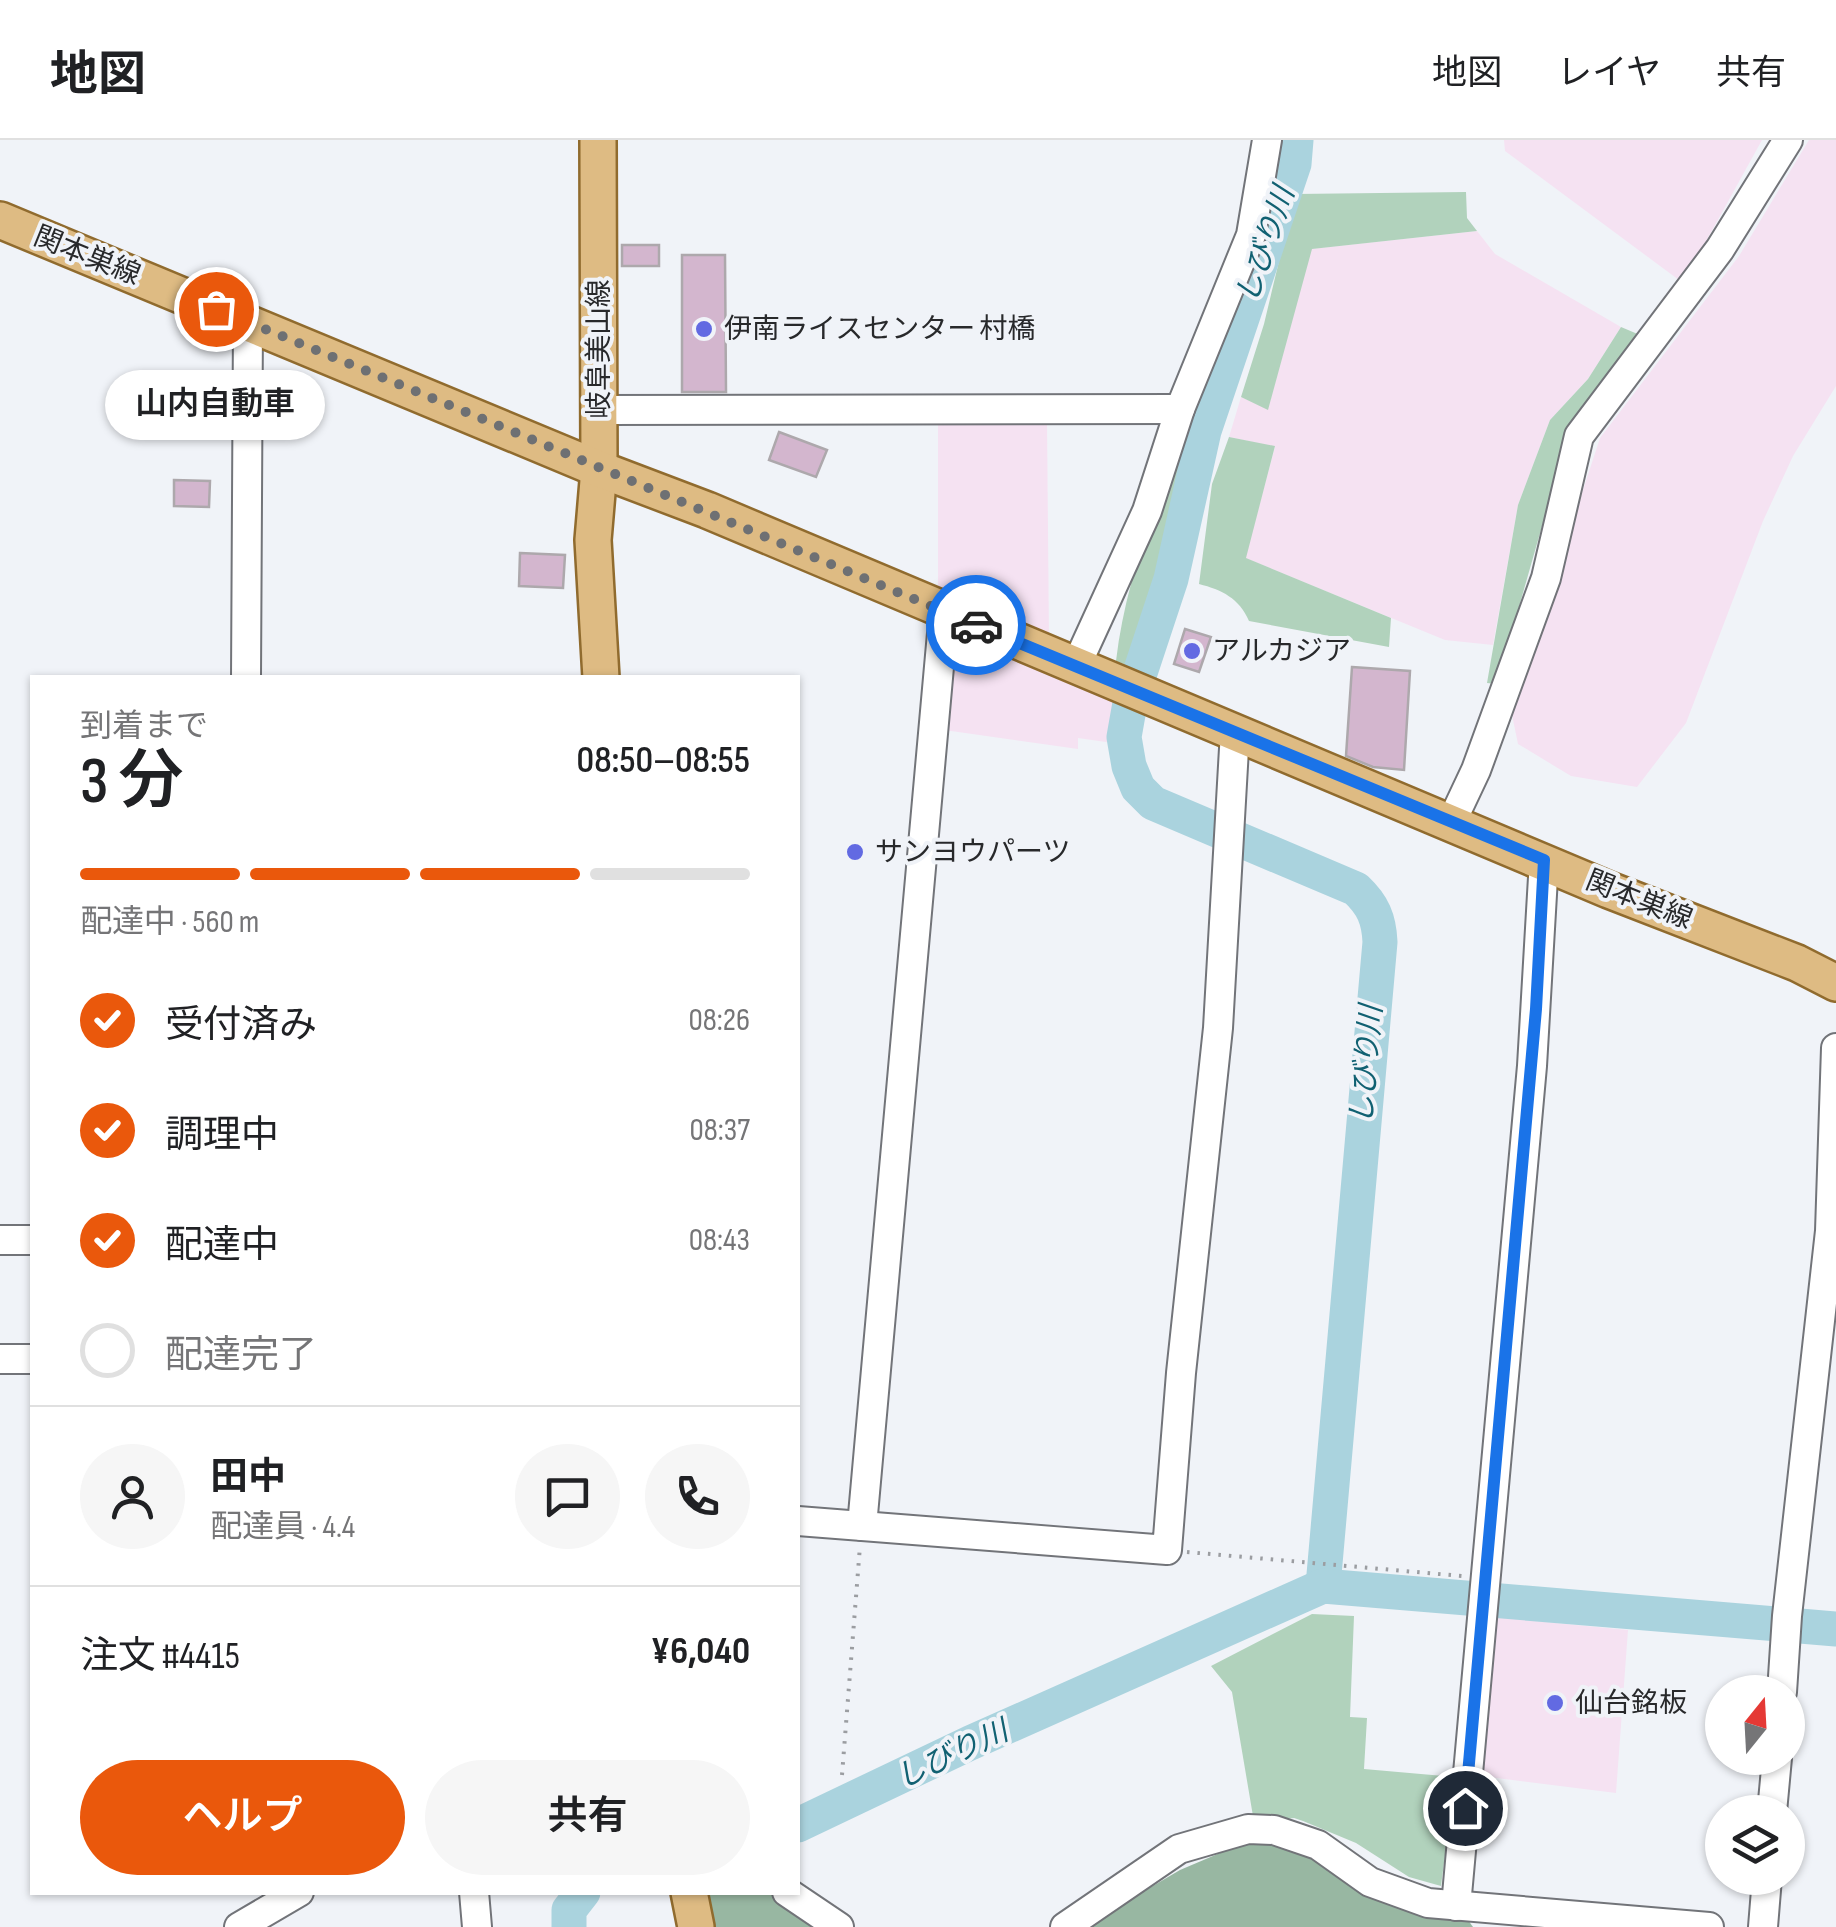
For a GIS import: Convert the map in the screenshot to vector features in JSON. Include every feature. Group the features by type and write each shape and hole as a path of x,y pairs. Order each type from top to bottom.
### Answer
{"main road":[{"name":"岐阜美山線","path":"598,140 599,469 593,540 601,675"},
{"name":"関本巣線","path":"0,220 599,469 707,510 1836,982"},
{"path":"691,1895 696,1927"}],"street":[{"path":"1076,666 1147,511 1180,409 1251,235 1268,140"},
{"path":"1451,823 1476,770 1546,578 1579,436 1720,248 1788,140"},
{"path":"246,675 248,322"},
{"path":"598,410 1180,409"},
{"path":"862,1526 944,612"},
{"path":"800,1521 1167,1550 1181,1372 1218,1028 1235,731"},
{"path":"1456,1906 1536,1014 1544,860"},
{"path":"1783,1675 1830,1231 1836,1048"},
{"path":"0,1240 30,1240"},
{"path":"0,1359 30,1359"},
{"path":"1065,1927 1179,1849 1248,1830 1274,1830 1318,1844 1370,1882 1428,1903 1708,1927"},
{"path":"239,1927 288,1895"},
{"path":"474,1895 477,1927"},
{"path":"791,1895 839,1927"},
{"path":"1762,1927 1765,1895"}],"path":[{"path":"842,1775 862,1526"},
{"path":"1167,1550 1333,1566 1485,1592"}],"shaded area":[{"path":"1504,140 1762,140 1683,283 1505,151"},
{"path":"1809,140 1836,140 1836,386 1793,456 1763,521 1686,723 1637,787 1571,776 1518,744 1511,710 1600,438 1739,256"},
{"path":"1477,231 1495,254 1621,327 1588,379 1550,420 1518,505 1493,645 1445,640 1245,558 1275,447 1229,437 1241,397 1268,409 1311,249"},
{"path":"1047,419 1049,639 938,593 938,425"},
{"path":"954,629 1123,697 1120,744 1078,738 1078,749 944,730"},
{"name":"仙台銘板","path":"1494,1617 1628,1630 1616,1793 1481,1776"}],"green space":[{"path":"1466,192 1467,218 1477,231 1312,249 1268,410 1241,397 1264,324 1295,194"},
{"path":"1621,327 1640,335 1568,435 1497,684 1487,683 1518,505 1550,420 1588,379"},
{"path":"1187,424 1196,425 1137,669 1116,661 1127,600 1144,540"},
{"path":"1229,437 1275,446 1246,558 1391,618 1389,647 1249,621 1229,596 1199,584 1212,484"},
{"path":"1312,1614 1354,1616 1350,1717 1367,1718 1364,1769 1455,1777 1441,1886 1409,1877 1356,1843 1303,1821 1294,1818 1254,1822 1232,1692 1211,1666"},
{"path":"1253,1839 1302,1851 1468,1920 1473,1927 1083,1927 1180,1870"},
{"path":"707,1895 776,1895 821,1927 707,1927"}],"building":[{"path":"622,245 659,245 659,266 622,266"},
{"name":"伊南ライスセンター 村橋","path":"682,255 725,255 726,392 682,392"},
{"path":"779,432 827,450 816,477 769,460"},
{"path":"174,480 210,481 209,507 174,506"},
{"path":"520,553 565,555 563,588 519,586"},
{"name":"アルカジア","path":"1185,629 1211,637 1199,672 1174,664"},
{"path":"1352,667 1410,671 1404,770 1373,767 1346,756"}],"waterway":[{"name":"しびり川","path":"1296,140 1294,164 1204,431 1171,579 1130,703 1124,737 1138,788 1153,803 1356,889 1371,907 1378,926 1380,942 1323,1586"},
{"name":"しびり川","path":"800,1824 970,1743 1323,1586 1836,1629"},
{"name":"しびり川","path":"569,1927 569,1910 581,1895"}],"way so far":[{"path":"216,309 818,556 976,625"}],"place":[{"name":"山内自動車","path":"216,309"},
{"name":"伊南ライスセンター 村橋","path":"704,329"},
{"name":"アルカジア","path":"1192,651"},
{"name":"サンヨウパーツ","path":"855,852"},
{"name":"仙台銘板","path":"1555,1703"}],"route":[{"path":"976,625 1544,860 1536,1009 1465,1808"}]}
